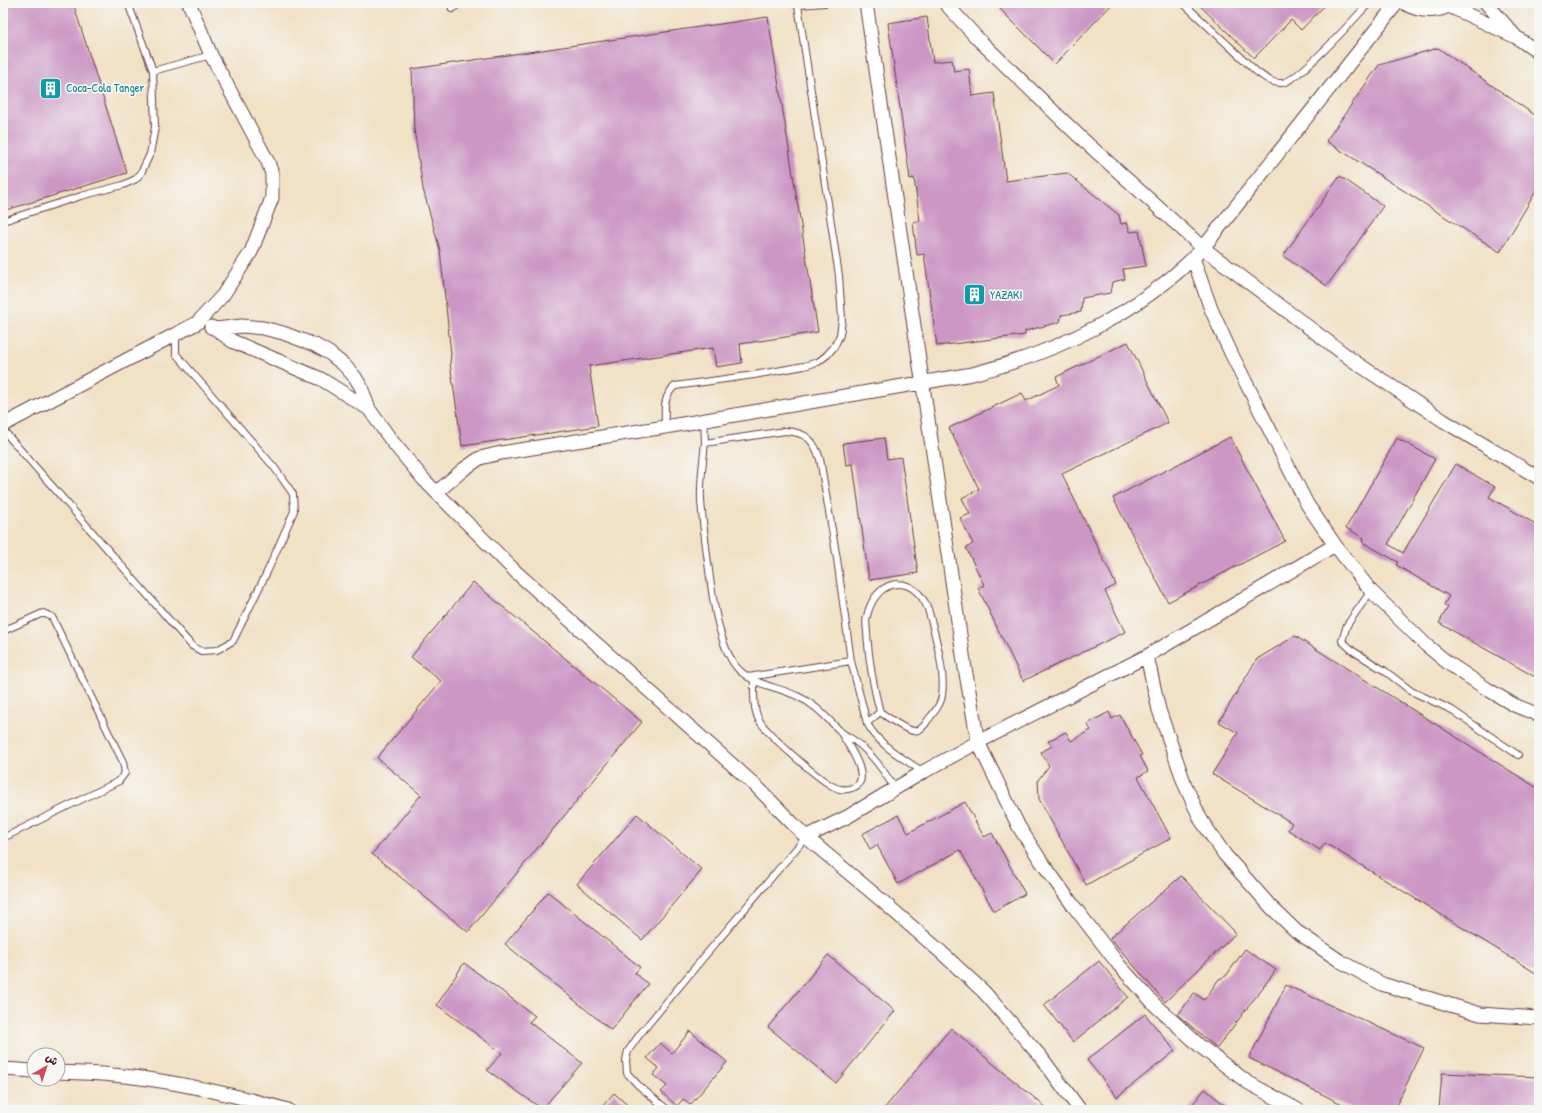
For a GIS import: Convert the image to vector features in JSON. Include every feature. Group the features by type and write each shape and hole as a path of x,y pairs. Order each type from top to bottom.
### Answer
{"street":[{"path":"3,425 197,323 223,295 251,252 272,198 272,174 268,162 211,55 196,22 190,3"},
{"path":"866,3 964,660 978,742 1019,827 1041,861 1119,965 1156,1006 1200,1046 1247,1082 1298,1110"},
{"path":"945,3 978,39 1079,136 1203,248 1355,362 1444,421 1539,478"},
{"path":"437,492 464,469 480,458 501,453 923,383 999,367 1040,354 1112,319 1163,285 1203,248 1397,3"},
{"path":"1404,3 1411,7 1423,10 1436,10 1451,4 1505,33 1516,37"},
{"path":"1486,3 1516,37 1539,53"},
{"path":"1193,258 1211,309 1231,353 1307,504 1335,545 1371,591 1426,645 1448,663 1514,705 1538,712"},
{"path":"197,323 216,329 232,341 321,379 369,409"},
{"path":"216,329 242,326 263,328 283,333 315,345 329,353 344,365 355,377 365,396 369,409 405,458 425,481 516,572 756,786 806,837 886,904 984,992 1041,1057 1080,1110"},
{"path":"806,837 846,817 978,742 1147,656 1335,545"},
{"path":"1147,656 1159,710 1185,785 1201,820 1225,855 1271,907 1296,931 1340,961 1382,984 1480,1014 1539,1018"},
{"path":"3,1069 26,1070"},
{"path":"66,1072 113,1075 166,1082 232,1095 288,1110"}],"lane":[{"path":"3,221 81,196 123,185 136,179 141,173 150,154 155,127 153,71 128,3"},
{"path":"452,9 460,3"},
{"path":"791,3 798,5 825,3"},
{"path":"1183,3 1257,72 1267,79 1282,83 1294,77 1314,60 1369,3"},
{"path":"665,427 664,408 666,394 675,386 754,375 818,362 834,347 840,335 842,319 839,276 798,5"},
{"path":"153,71 211,55"},
{"path":"3,430 192,646 201,651 217,650 233,641 294,511 293,494 274,468 176,354 176,335"},
{"path":"704,419 706,443 702,472 701,500 714,600 728,652 739,670 748,677 797,695 821,711 840,731 856,742 876,762 896,789"},
{"path":"706,443 794,432 808,437 816,447 820,459 836,552 851,661 867,723 880,740 923,772"},
{"path":"894,584 902,584 913,588 923,598 929,610 939,652 942,697 941,702 923,727 915,731 906,728 880,712 874,692 866,617 870,606 879,593 886,587 894,584"},
{"path":"1371,591 1347,625 1342,642 1353,651 1385,671 1411,691 1452,710 1518,755"},
{"path":"3,631 43,613 52,617 123,762 125,773 119,781 3,838"},
{"path":"748,677 851,661"},
{"path":"754,680 756,710 766,729 821,778 834,787 845,790 855,787 859,782 861,769 840,731"},
{"path":"867,723 880,712"},
{"path":"668,1110 639,1086 627,1073 626,1060 628,1051 640,1034 703,958 806,837"}],"building":[{"name":"Coca-Cola Tanger","path":"3,3 73,3 127,173 3,211"},
{"path":"994,3 1113,3 1055,64"},
{"path":"1197,3 1327,3 1301,30 1291,20 1254,58"},
{"path":"768,17 818,332 740,344 742,363 716,367 713,348 589,366 598,426 462,446 450,363 451,354 440,250 423,189 414,129 412,69"},
{"path":"927,17 933,62 952,60 954,71 969,69 972,96 994,93 1006,181 1067,173 1119,215 1121,224 1127,223 1130,232 1139,231 1146,266 1123,269 1125,279 1112,282 1110,293 1082,298 1081,312 1061,315 1060,322 1025,331 1025,335 937,346 924,254 917,255 913,222 920,221 914,178 910,179 888,23"},
{"path":"1438,48 1539,118 1539,186 1500,252 1326,141 1379,65"},
{"path":"1340,176 1383,206 1327,286 1283,256"},
{"path":"1128,342 1168,423 1062,474 1116,585 1105,591 1125,632 1023,681 978,588 984,585 966,548 973,544 960,518 970,514 962,498 979,489 949,428 1022,393 1026,401 1059,385 1056,377"},
{"path":"1230,437 1285,541 1168,602 1113,498"},
{"path":"884,438 887,459 901,457 918,573 869,580 853,464 846,465 843,443"},
{"path":"1397,438 1435,459 1388,544 1403,553 1456,464 1495,487 1489,497 1539,526 1539,679 1439,623 1448,607 1444,605 1449,596 1396,565 1398,562 1362,542 1364,538 1346,528"},
{"path":"473,582 642,722 468,932 372,854 421,795 377,758 441,681 411,657"},
{"path":"1295,636 1539,789 1539,975 1325,843 1320,850 1288,830 1292,823 1212,774 1238,733 1219,722 1257,659"},
{"path":"1109,712 1112,719 1120,715 1142,755 1140,756 1148,771 1138,777 1171,838 1086,885 1039,799 1038,780 1049,766 1041,752 1052,746 1048,741 1066,732 1071,741 1091,730 1087,724"},
{"path":"965,802 984,837 992,833 1025,894 994,911 960,850 898,884 877,845 870,849 862,834 898,815 908,833"},
{"path":"637,814 702,870 642,940 577,884"},
{"path":"1181,876 1236,933 1165,1002 1110,938"},
{"path":"548,892 640,967 635,973 648,984 611,1030 505,944"},
{"path":"1245,949 1276,970 1217,1048 1178,1015 1194,993 1204,1000 1219,979 1226,976"},
{"path":"828,955 895,1011 836,1083 768,1027"},
{"path":"1099,961 1128,997 1073,1042 1044,1005"},
{"path":"464,963 535,1016 529,1022 582,1063 542,1109 487,1070 502,1053 437,1005"},
{"path":"1286,985 1424,1048 1394,1110 1354,1110 1249,1058"},
{"path":"1145,1014 1175,1051 1117,1097 1087,1060"},
{"path":"951,1028 979,1052 1049,1110 883,1110"},
{"path":"690,1031 727,1062 690,1105 683,1099 677,1106 661,1092 667,1086 653,1075 659,1068 647,1058 660,1043 672,1053"},
{"path":"1442,1073 1539,1077 1539,1110 1439,1110"},
{"path":"1205,1089 1231,1110 1188,1110"},
{"path":"614,1093 633,1110 599,1110"}],"place":[{"name":"Coca-Cola Tanger","path":"51,88"},
{"name":"YAZAKI","path":"975,295"}]}
